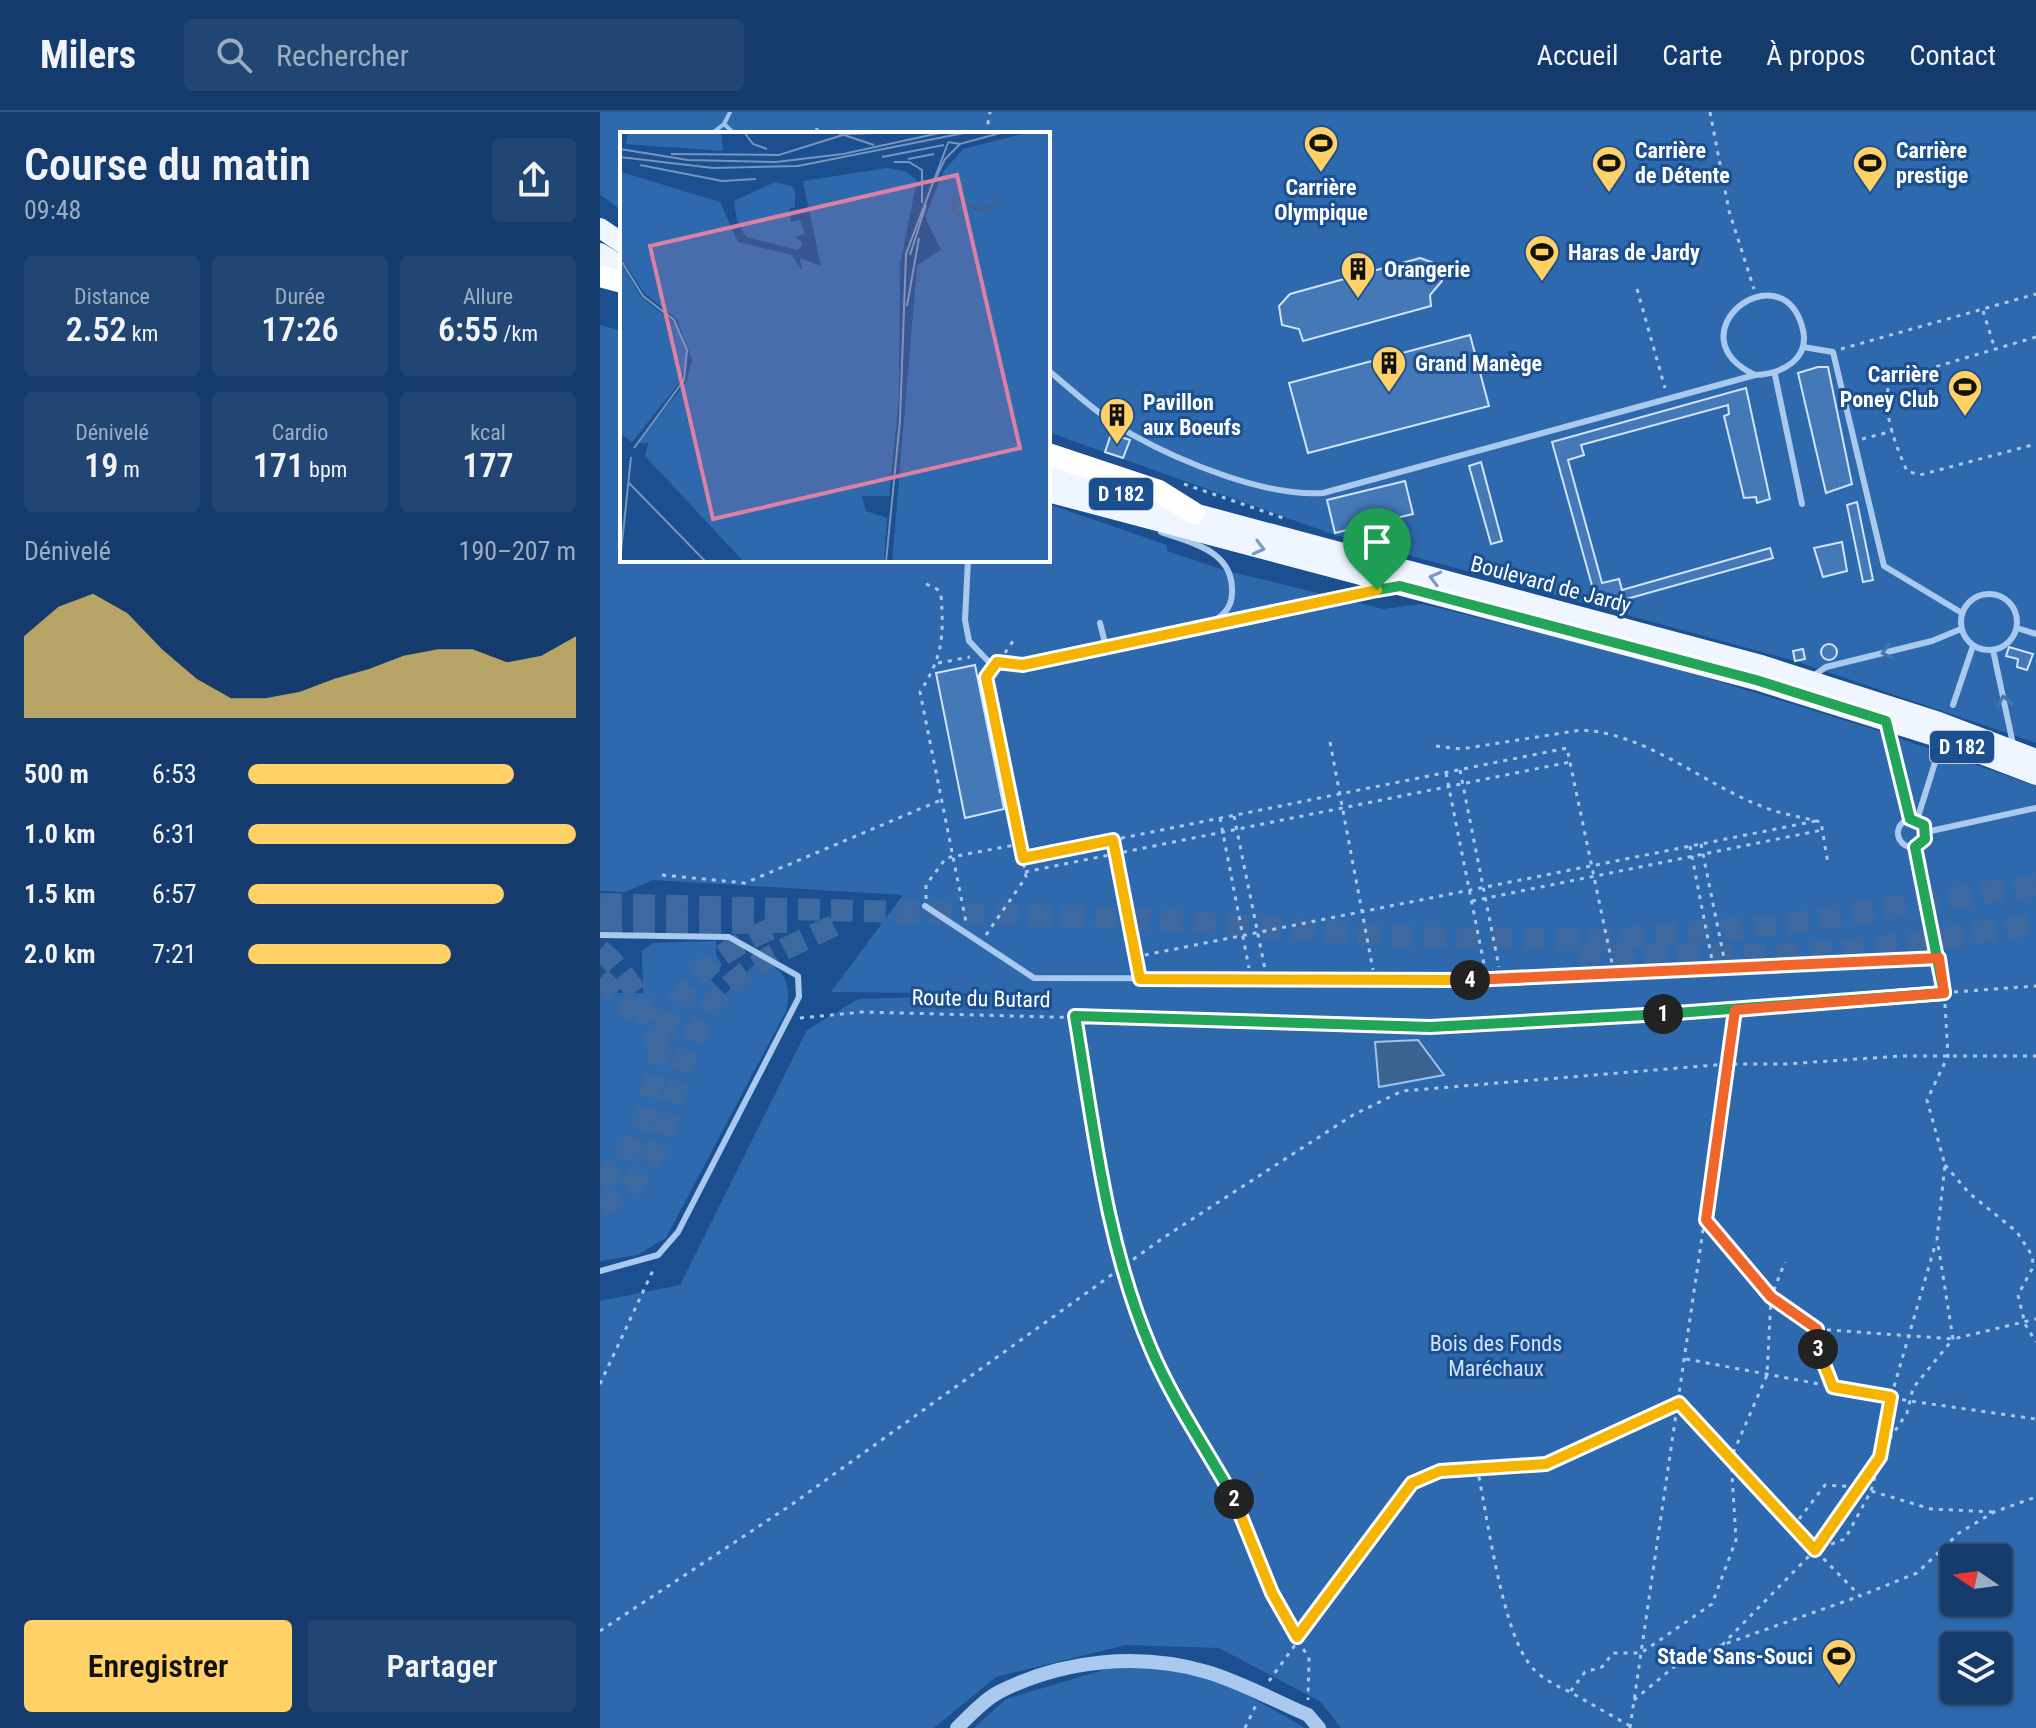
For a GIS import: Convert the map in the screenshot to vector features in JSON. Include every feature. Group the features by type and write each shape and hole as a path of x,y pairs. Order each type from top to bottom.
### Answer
{"highway":[{"path":"600,276 620,281"},
{"path":"1050,460 1159,491 1194,513"}],"main road":[{"path":"600,228 620,242"},
{"path":"600,253 620,266"},
{"name":"Boulevard de Jardy","path":"1056,494 1756,680 1886,721 2036,775"},
{"name":"Boulevard de Jardy","path":"1194,513 1807,680 1939,722 2036,759"}],"street":[{"path":"957,1728 996,1693 1067,1667 1107,1662 1160,1663 1207,1672 1308,1715 1319,1728"}],"lane":[{"path":"1050,372 1131,434 1227,474 1296,495 1323,493 1755,375 1775,375 1796,361 1803,347 1804,331 1798,315 1789,304 1773,297 1757,296 1732,311 1724,331 1730,357 1739,368 1755,375"},
{"path":"1803,347 1833,352 1884,566 1962,613"},
{"path":"1775,375 1802,504"},
{"path":"1056,494 1210,550 1225,562 1233,578 1232,599 1223,617 1206,626"},
{"path":"968,562 965,620 969,641 988,661 1023,665 1400,586"},
{"path":"1996,594 2014,607 2017,628 2012,640 1993,650 1973,646 1961,629 1962,613 1974,598 1996,594"},
{"path":"1100,623 1106,647"},
{"path":"2017,628 2036,634"},
{"path":"1807,680 1826,667 1932,641 1961,629"},
{"path":"1953,705 1973,646"},
{"path":"1993,650 2015,751"},
{"path":"1886,721 1914,819 1926,832"},
{"path":"1915,847 1900,840 1898,831 1914,819 1938,753"},
{"path":"1926,832 2036,808"},
{"path":"1915,847 1925,839 1926,832"},
{"path":"1915,847 1944,993"},
{"path":"925,906 1034,978 1487,979 1939,958"},
{"path":"600,935 729,937 798,976 799,997 678,1232 658,1255 600,1271"}],"path":[{"path":"986,132 990,112"},
{"path":"1710,112 1729,211 1746,274 1757,296"},
{"path":"1637,289 1668,399"},
{"path":"1833,352 2036,294"},
{"path":"1983,309 1995,349"},
{"path":"2036,337 1891,380 1886,397 1893,431 1907,471 1920,475 2036,444"},
{"path":"1855,441 1893,431"},
{"path":"926,584 937,589 941,595 943,623 938,663 920,692 968,933"},
{"path":"982,942 1026,877 986,677 1013,641"},
{"path":"938,663 982,654"},
{"path":"1436,746 1461,749 1581,730 1599,730 1689,768 1762,807 1821,822 1828,864"},
{"path":"1330,742 1375,981"},
{"path":"1023,858 1567,748 1613,971"},
{"path":"1025,872 1570,762"},
{"path":"1460,770 1501,978"},
{"path":"1446,773 1487,979"},
{"path":"662,875 745,883 942,799"},
{"path":"1234,816 1267,980"},
{"path":"1220,818 1251,980"},
{"path":"1135,957 1816,821"},
{"path":"1472,901 1822,830"},
{"path":"1113,840 1140,979"},
{"path":"925,906 926,885 946,858 1020,844"},
{"path":"1701,844 1725,966"},
{"path":"1690,846 1713,967"},
{"name":"Route du Butard","path":"788,1019 863,1012 1430,1027 1735,1010 2036,986"},
{"path":"1815,1550 1845,1539 1871,1491 1891,1397 1937,1238 1945,1165 1927,1100 1948,1056 1944,993"},
{"path":"1477,1467 1508,1610 1525,1659 1545,1680 1630,1727 1735,1010"},
{"path":"1075,1016 1110,1229 1125,1265 1134,1304 1152,1352 1234,1499 1272,1593 1309,1659 1308,1715"},
{"path":"600,1631 791,1505 1125,1265 1353,1115 1402,1091 1727,1064 2036,1056"},
{"path":"1945,1165 1969,1193 2017,1232 2033,1257 2032,1269 2018,1295 2025,1324 2036,1342"},
{"path":"1706,1220 1771,1297 1817,1329 1953,1339 2036,1319"},
{"path":"1722,1645 1815,1550 1907,1413 1913,1388 1953,1339 1937,1238"},
{"path":"600,1384 652,1276 658,1255"},
{"path":"1570,1692 1585,1672 1602,1667 1613,1653 1641,1653 1712,1604 1736,1540 1731,1458 1767,1375 1771,1297 1785,1262"},
{"path":"1817,1329 1819,1355 1833,1387"},
{"path":"1686,1359 1910,1401 2036,1419"},
{"path":"1679,1403 1860,1596"},
{"path":"1245,1728 1260,1694 1297,1637 1412,1483 1440,1471 1546,1464 1679,1403"},
{"path":"1793,1527 1825,1485 1858,1487 1931,1509 1994,1512"},
{"path":"1634,1700 1675,1666 1722,1645 1917,1573 1959,1533 1994,1512 2036,1497"}],"green space":[{"name":"Haras de Jardy","path":"600,112 2036,112 2036,743 1795,661 1335,535 1050,433 1050,132 620,132 620,209 600,194"},
{"name":"Bois des Fonds Maréchaux","path":"600,325 620,330 620,562 1050,562 1050,505 1167,545 1167,551 1220,569 1383,609 1422,604 1652,661 1876,730 2036,786 2036,1728 1341,1728 1321,1702 1219,1648 1126,1645 996,1677 934,1728 600,1728 600,1301 680,1285 807,1030 858,999 1021,994 831,992 903,895 653,880 625,892 600,891"},
{"path":"716,941 716,955 722,965 711,980 725,994 759,959 775,968 785,979 788,993 786,1011 666,1238 637,1255 600,1261 600,993 643,993 642,951 653,943"},
{"path":"1127,1663 1213,1675 1305,1728 974,1728 1006,1699"}],"shaded area":[{"path":"1418,1040 1444,1075 1379,1087 1375,1042"}],"building":[{"name":"Orangerie","path":"1420,258 1437,264 1442,281 1430,295 1431,306 1303,341 1299,329 1282,325 1279,306 1290,294"},
{"name":"Grand Manège","path":"1470,335 1489,406 1308,453 1289,383"},
{"path":"1828,367 1852,484 1826,493 1798,373"},
{"path":"1746,388 1770,499 1757,503 1756,497 1744,498 1724,416 1729,414 1728,405 1581,445 1584,455 1568,460 1602,583 1619,579 1622,590 1770,548 1773,558 1598,607 1552,442"},
{"name":"Pavillon aux Boeufs","path":"1111,434 1130,440 1123,458 1105,452"},
{"path":"1481,462 1502,541 1491,544 1469,466"},
{"path":"1405,481 1413,514 1335,533 1327,500"},
{"path":"1857,502 1873,580 1863,582 1847,505"},
{"path":"1842,542 1847,571 1823,577 1814,548"},
{"path":"1829,644 1835,646 1835,658 1829,660 1823,658 1821,652 1823,646"},
{"path":"2009,647 2033,654 2027,670 2017,667 2018,659 2006,656"},
{"path":"1803,649 1805,659 1795,661 1793,651"},
{"path":"975,665 1004,809 965,818 936,673"}],"waterway":[{"path":"714,132 724,124 730,112"},
{"path":"724,124 733,132"}],"tunnel":[{"path":"600,904 1127,918 1413,937 1601,940 1787,924 2036,885"},
{"path":"600,1208 628,1187 648,1165 669,1117 693,1038 721,994 769,957 843,921"},
{"path":"600,924 798,922"},
{"path":"1579,954 1796,955 1910,943 2036,924"},
{"path":"600,1180 617,1165 639,1132 664,1033 681,997 693,981 723,954 776,927"},
{"path":"600,950 621,972 638,997 660,1053"},
{"path":"600,978 635,1014"}],"place":[{"name":"Carrière Olympique","path":"1321,174"},
{"name":"Carrière de Détente","path":"1609,194"},
{"name":"Carrière prestige","path":"1870,194"},
{"name":"Haras de Jardy","path":"1542,283"},
{"name":"Orangerie","path":"1358,300"},
{"name":"Grand Manège","path":"1389,394"},
{"name":"Carrière Poney Club","path":"1965,418"},
{"name":"Pavillon aux Boeufs","path":"1117,446"},
{"name":"Stade Sans-Souci","path":"1839,1687"}],"route":[{"path":"1377,590 1023,665 997,662 986,677 1023,858 1113,840 1140,979 1487,979 1939,958 1942,981 1944,993 1840,1001 1735,1010 1706,1220 1771,1297 1817,1329 1819,1355 1833,1387 1891,1397 1880,1457 1815,1550 1679,1403 1546,1464 1477,1467 1425,1475 1412,1483 1297,1637 1272,1593 1234,1499 1152,1352 1134,1304 1125,1265 1110,1229 1075,1016 1430,1027 1735,1010 1944,993 1939,958 1915,847 1925,839 1926,832 1924,825 1910,819 1886,721 1756,680 1400,586 1377,590"}]}
